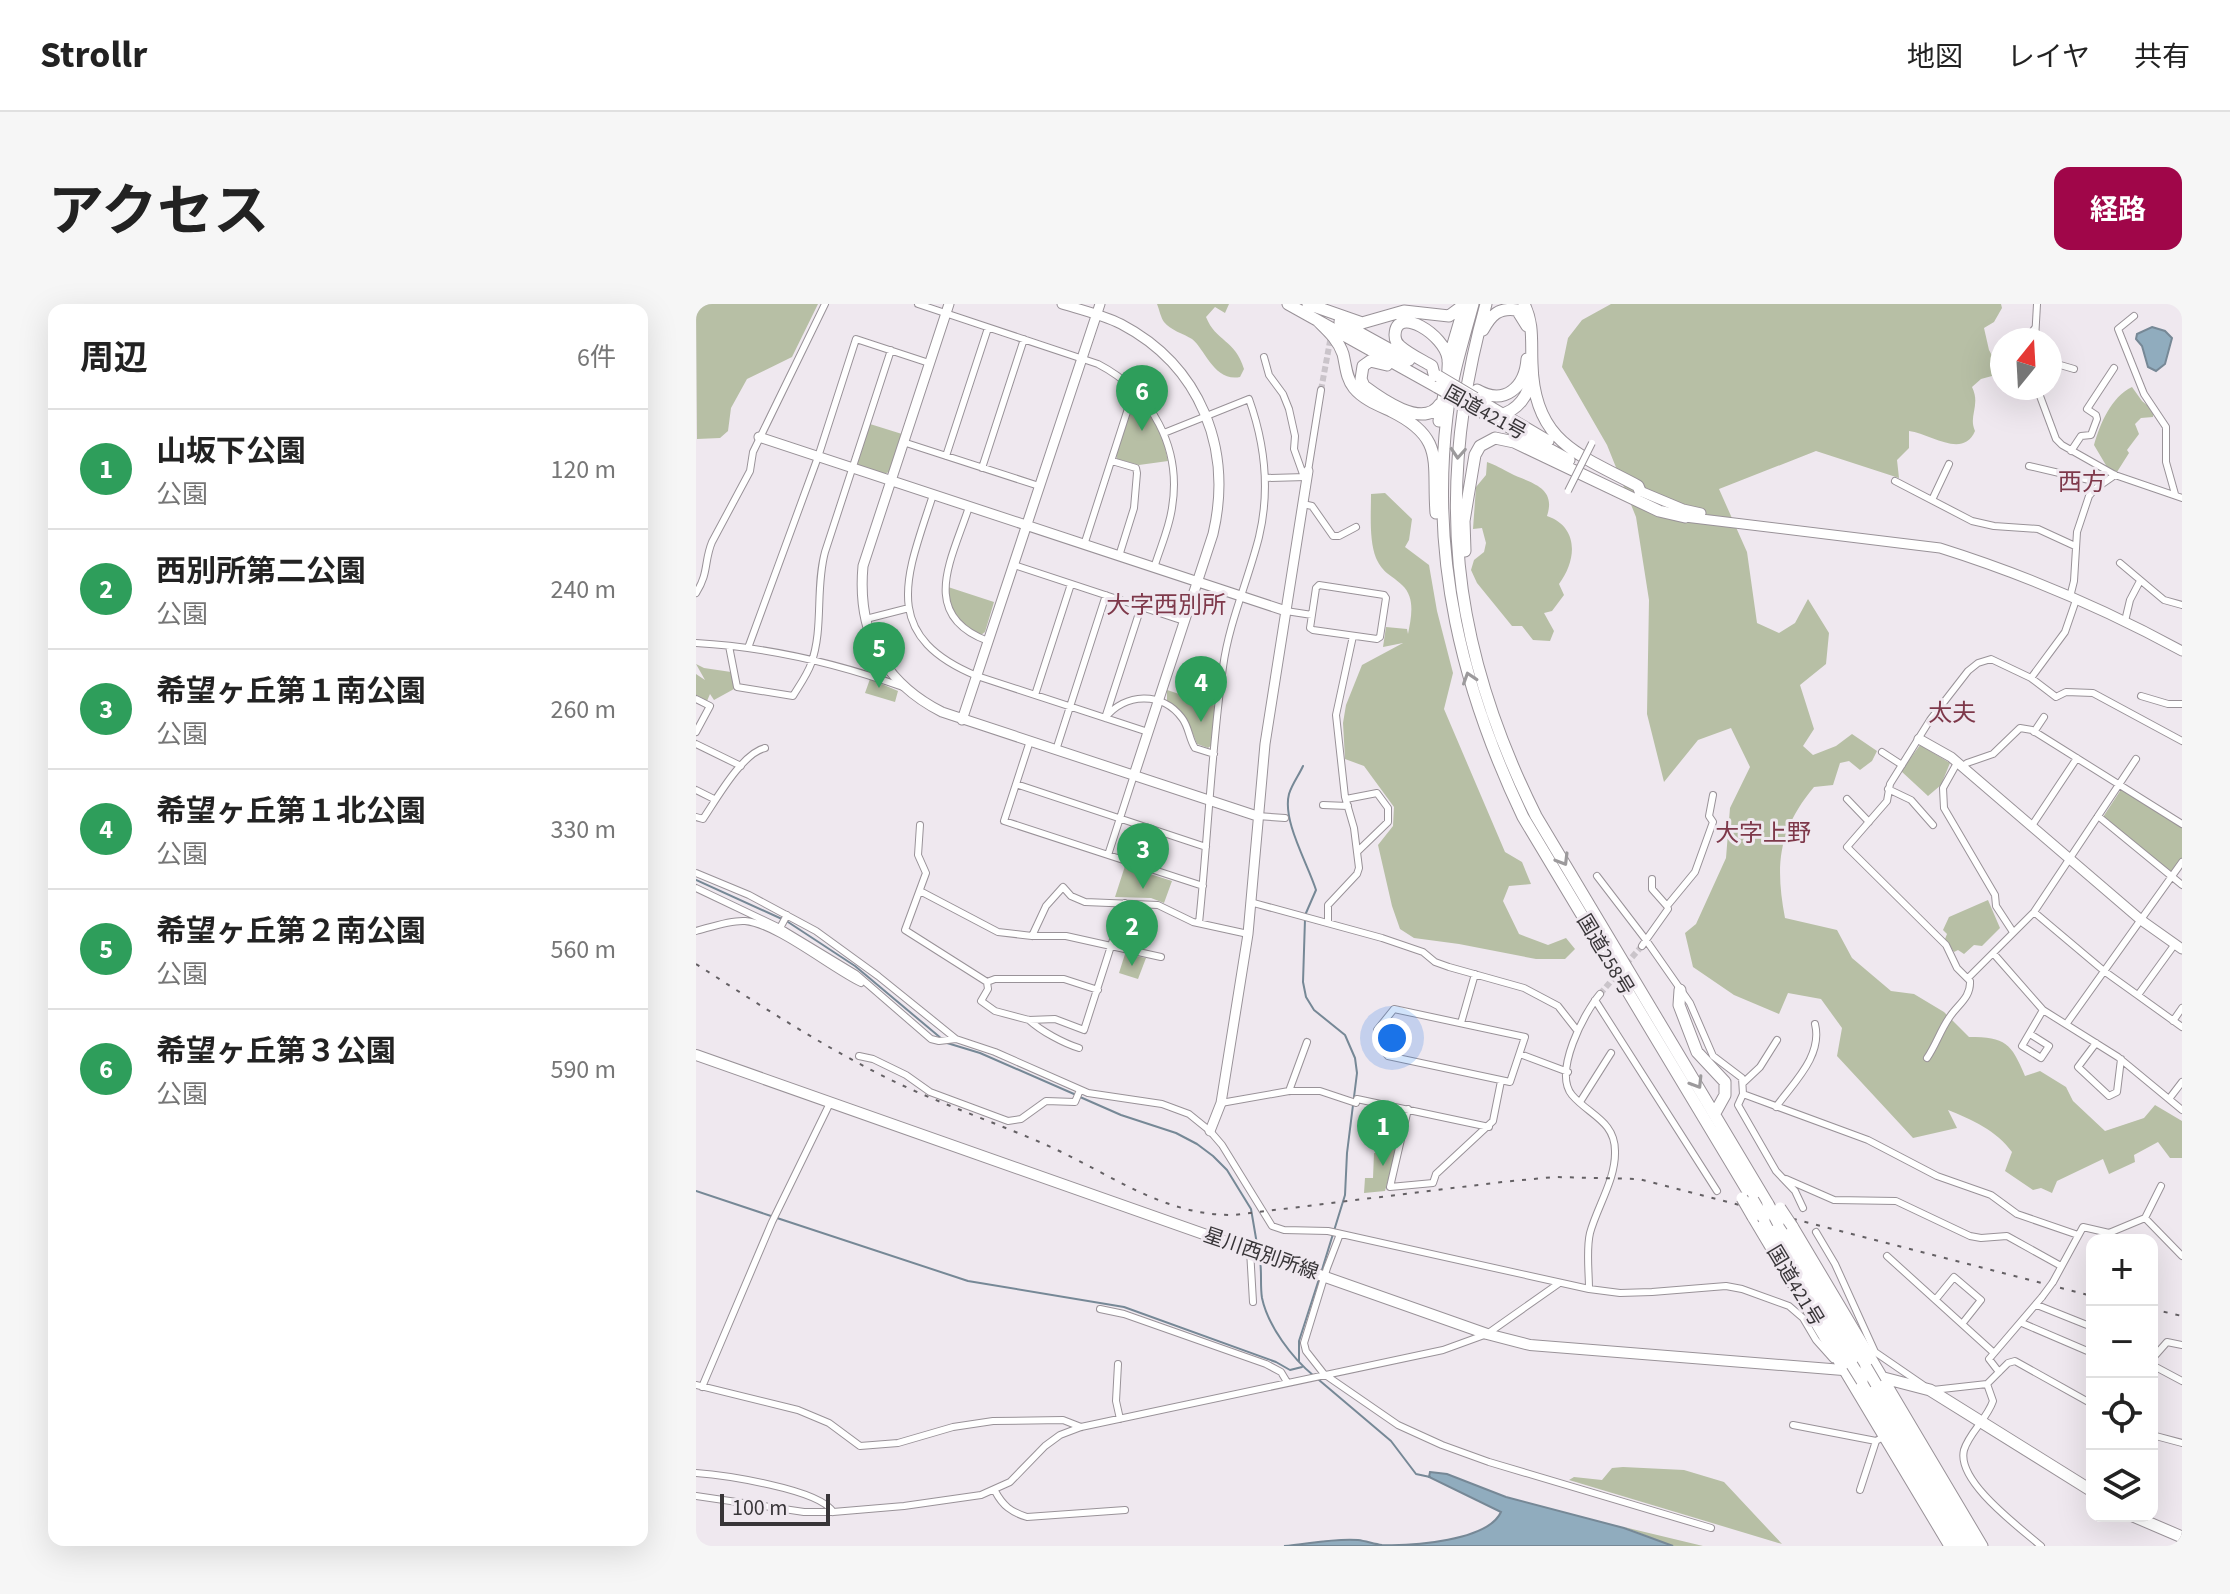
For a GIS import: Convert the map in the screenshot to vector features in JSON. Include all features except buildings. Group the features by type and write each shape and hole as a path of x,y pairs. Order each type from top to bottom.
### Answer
{"highway":[{"name":"国道421号","path":"1288,304 1414,374 1450,383 1475,399 1490,416 1562,456 1685,517"},
{"name":"国道421号","path":"1308,304 1436,379 1640,491"},
{"path":"1308,304 1362,323 1404,311 1449,316 1467,305"},
{"name":"国道258号","path":"1486,304 1462,411 1457,456 1459,579 1479,670 1512,768 1536,816 1744,1162 1774,1206 1778,1223 1866,1367 1880,1381 1973,1546"},
{"path":"1490,416 1504,414 1521,403 1530,386 1532,319 1524,304"},
{"path":"1445,556 1437,536 1434,496 1441,401 1448,361 1467,305"},
{"name":"国道258号","path":"1467,305 1447,415 1442,488 1445,556 1462,659 1499,767 1523,817 1731,1164 1759,1218 1848,1368 1862,1381 1961,1546"},
{"path":"1474,349 1494,314 1509,309 1517,310 1523,317 1528,343 1524,378 1513,390 1502,395 1483,394 1475,399"},
{"path":"1317,320 1334,336 1342,350 1355,390 1417,427 1431,443 1436,462"},
{"path":"1436,379 1432,366 1398,345 1395,338 1397,326 1402,321 1413,320 1424,324 1441,341 1448,361"},
{"path":"1414,374 1370,361 1363,366 1361,379 1373,393 1420,415 1433,412 1441,401"},
{"path":"1532,368 1542,418 1548,429 1576,453 1638,486 1640,491"},
{"path":"1459,579 1465,556 1464,521 1475,455 1480,446 1495,438 1514,442 1659,511 1685,517"},
{"path":"1680,990 1679,1005 1697,1052 1725,1082 1725,1095 1715,1113"},
{"name":"国道421号","path":"1774,1206 1792,1226 1880,1381"},
{"path":"1848,1368 1880,1381 1930,1390 2086,1487"},
{"path":"1848,1368 1880,1439 1950,1546"},
{"path":"1880,1381 1982,1546"},
{"path":"2147,1522 2182,1537"}],"main road":[{"name":"星川西別所線","path":"696,1055 1487,1334 1530,1345 1848,1368"}],"street":[{"path":"696,593 706,575 709,550 723,517 750,471 759,437 825,304"},
{"path":"918,304 947,309 988,328 1082,358 1113,372 1134,390 1154,414 1164,433 1173,467 1174,494 1169,522 1154,568"},
{"path":"1062,304 1129,329 1164,355 1185,380 1206,416 1218,456 1219,497 1213,534 1108,855"},
{"path":"962,720 1100,304"},
{"path":"2035,328 2037,304"},
{"path":"947,309 863,566 865,619 880,657 895,680 934,708 962,720 1257,816 1285,818"},
{"path":"2134,316 2118,329 2144,394 2166,427 2166,462 2178,496"},
{"path":"946,456 988,328"},
{"path":"748,648 818,457 856,339 929,363"},
{"path":"982,468 1024,339"},
{"path":"729,646 737,687 793,696 813,660 822,561 891,350"},
{"path":"1264,357 1268,373 1289,409 1295,436 1294,449 1306,475"},
{"path":"2062,366 2074,369"},
{"path":"2071,451 2081,436 2091,435 2097,419 2087,409 2114,368"},
{"path":"1084,545 1134,390"},
{"path":"1210,1131 1221,1103 1248,934 1257,816 1321,390"},
{"path":"1164,433 1249,399 1260,436 1265,478 1260,534 1240,596 1224,662 1199,923"},
{"path":"2041,400 2056,439 2071,451 2115,475 2178,496"},
{"path":"759,437 1286,611 1312,615"},
{"path":"903,442 1039,486"},
{"path":"1568,491 1592,443"},
{"path":"1112,461 1136,468 1137,473 1136,500 1119,556"},
{"path":"1932,500 1949,464"},
{"path":"2029,466 2102,483"},
{"path":"1265,478 1306,475"},
{"path":"2031,678 2065,632 2073,598 2077,532 2089,496 2115,475"},
{"path":"1895,481 1980,523 2038,529 2075,546"},
{"path":"1640,491 1683,509 1759,526"},
{"path":"933,495 908,574 909,608 915,631 926,644 958,668 977,676 1148,732"},
{"path":"1303,504 1312,506 1333,536 1356,527"},
{"path":"969,507 944,593 957,623 988,641"},
{"path":"1685,517 1940,548 1981,560 2073,598 2182,651"},
{"path":"2038,529 2039,518"},
{"path":"2120,563 2164,600 2182,605"},
{"path":"1014,565 1184,621"},
{"path":"2125,621 2130,600 2140,581"},
{"path":"1035,695 1071,584"},
{"path":"1319,585 1384,595 1386,598 1380,637 1353,636 1310,628 1319,585"},
{"path":"1056,750 1106,595"},
{"path":"1105,718 1141,607"},
{"path":"865,619 909,608"},
{"path":"1328,922 1328,905 1358,871 1358,851 1347,802 1336,715 1353,636"},
{"path":"696,643 748,648 813,660 904,688"},
{"path":"1927,1058 1950,1015 1970,992 1971,984 1957,968 1946,945 1847,847 1887,801 1888,789 1902,765 1955,687 1978,663 1997,660 2031,678 2056,697 2066,692 2093,693 2182,741"},
{"path":"2141,696 2168,704 2182,704"},
{"path":"1105,718 1117,706 1130,700 1146,698 1158,701 1183,719 1195,748 1214,754"},
{"path":"696,699 710,706 696,732"},
{"path":"2034,732 2044,717"},
{"path":"2013,932 2001,916 1995,895 1944,808 1943,788 1960,765 1993,754 2020,728 2034,732 2182,824"},
{"path":"1919,739 1960,765 2141,920 2179,946 2138,995"},
{"path":"1030,741 1004,821 1203,886"},
{"path":"696,744 741,766"},
{"path":"696,817 703,819 714,799 741,766 754,752 765,748"},
{"path":"1882,752 1902,765"},
{"path":"2031,827 2077,758"},
{"path":"1968,978 2034,912 2136,759"},
{"path":"1016,784 1206,847"},
{"path":"1888,789 1911,800 1933,825"},
{"path":"696,790 714,799"},
{"path":"1323,805 1377,793 1388,808 1388,822 1358,851"},
{"path":"1644,943 1668,909 1667,906 1695,872 1713,822 1709,816 1713,795"},
{"path":"1847,799 1869,822"},
{"path":"2098,816 2182,885"},
{"path":"920,825 918,855 926,873 905,930 987,982 988,989 981,1001 995,1011 1029,1020 1059,1042 1079,1048"},
{"path":"2067,1023 2182,862"},
{"path":"696,873 837,944 954,1040 1010,1058 1080,1090 1175,1108 1189,1114 1222,1145 1272,1226 1284,1230 1329,1232 1589,1289 1620,1293 1726,1286 1742,1289 1789,1306 1803,1318 1816,1340 1848,1368"},
{"path":"1597,876 1690,1003 1713,1056 1739,1074 1743,1094 1738,1105 1776,1171 1786,1179 1834,1200 1896,1201 1970,1236 2007,1236 2061,1266"},
{"path":"1652,879 1652,889 1667,906"},
{"path":"1032,936 1046,906 1063,887 1071,896 1085,902 1158,905 1199,923 1248,934"},
{"path":"696,888 781,927 856,974 931,1039 954,1040"},
{"path":"920,891 998,932 1066,936 1161,957"},
{"path":"1250,902 1328,922 1423,952 1435,962 1524,988 1558,1006 1576,1029"},
{"path":"1029,1020 1055,1019 1084,1030 1125,903"},
{"path":"2034,912 2104,971 2182,1027"},
{"path":"781,927 786,916"},
{"path":"696,931 743,921 755,924 784,937 868,986"},
{"path":"1993,953 2043,1010 2121,1059 2182,1110"},
{"path":"1461,1023 1475,974"},
{"path":"987,982 995,979 1064,979 1098,990"},
{"path":"1589,1289 1589,1236 1613,1168 1615,1152 1609,1128 1569,1091 1568,1072 1576,1029 1600,994"},
{"path":"1595,1000 1717,1191"},
{"path":"2173,1021 2182,1008"},
{"path":"1394,1009 1461,1023 1525,1037 1510,1082 1388,1056 1379,1045 1377,1030 1394,1009"},
{"path":"2030,1034 2049,1046 2041,1058 2022,1048 2043,1010"},
{"path":"1776,1107 1812,1058 1817,1030 1815,1024"},
{"path":"1743,1083 1760,1067 1777,1040"},
{"path":"1289,1091 1307,1042"},
{"path":"2096,1043 2078,1067 2109,1096 2117,1092 2121,1059"},
{"path":"1580,1102 1611,1053"},
{"path":"1520,1054 1568,1072"},
{"path":"859,1056 906,1075 930,1092 1008,1121 1021,1119 1046,1101 1075,1102 1080,1090"},
{"path":"1408,1109 1390,1187 1433,1183 1436,1174 1493,1121 1501,1081"},
{"path":"2169,1099 2182,1082"},
{"path":"1221,1103 1289,1091 1320,1091 1354,1101 1489,1127"},
{"path":"1743,1094 1868,1140 1937,1176 1991,1195 2017,1214 2078,1235"},
{"path":"830,1103 699,1386 816,1416 860,1446 898,1443 953,1427 993,1421 1063,1420 1081,1427"},
{"path":"1786,1179 1803,1208"},
{"path":"1999,1372 1989,1359 2037,1305 2083,1227 2109,1233 2145,1218 2161,1186"},
{"path":"2145,1218 2182,1256"},
{"path":"1816,1232 1835,1264 1875,1352 1930,1390 1987,1384 2008,1363 2015,1361 2086,1401"},
{"path":"1339,1234 1322,1275 1304,1343 1306,1351 1324,1374 1398,1425 1442,1445 1612,1500 1711,1528"},
{"path":"1250,1250 1253,1302"},
{"path":"1887,1256 1994,1353"},
{"path":"1936,1299 1954,1277 1981,1300 1962,1324"},
{"path":"696,1496 804,1512 833,1512 904,1506 995,1491 1025,1469 1045,1446 1060,1435 1081,1427 1443,1350 1487,1334 1558,1284"},
{"path":"2037,1305 2086,1325"},
{"path":"1100,1309 1124,1314 1266,1364 1281,1372 1287,1382"},
{"path":"2022,1323 2086,1350"},
{"path":"2158,1357 2167,1342 2182,1345"},
{"path":"1118,1364 1116,1401 1120,1419"},
{"path":"2158,1366 2182,1381"},
{"path":"1987,1384 1993,1401 1965,1449 1964,1463 1970,1479 2041,1546"},
{"path":"1793,1425 1880,1439 1860,1490"},
{"path":"2158,1437 2182,1443"},
{"path":"696,1473 774,1485 826,1503 833,1512"},
{"path":"995,1491 1002,1504 1014,1513 1027,1517 1125,1510"}],"green space":[{"path":"818,304 792,357 747,379 731,408 728,431 720,438 697,439 696,306"},
{"path":"1157,304 1229,304 1225,313 1215,307 1206,317 1240,359 1244,369 1240,377 1223,375 1217,370 1192,339 1164,322"},
{"path":"1611,304 2001,304 1994,322 1984,328 1990,352 1990,377 1972,387 1975,431 1970,439 1963,443 1946,443 1909,431 1909,448 1897,460 1899,478 1816,451 1719,489 1747,552 1757,623 1779,633 1795,623 1808,599 1829,633 1826,664 1800,685 1814,729 1803,746 1813,755 1836,746 1852,734 1877,751 1872,761 1860,770 1849,761 1840,763 1833,785 1814,787 1793,818 1786,833 1780,865 1785,918 1837,930 1852,958 1891,991 1914,994 1944,1012 1969,1037 1991,1038 2006,1044 2016,1056 2025,1076 2040,1071 2066,1087 2073,1101 2105,1131 2144,1118 2155,1105 2182,1121 2182,1158 2170,1158 2158,1142 2134,1155 2135,1162 2109,1174 2103,1159 2057,1181 2052,1193 2041,1188 2033,1190 2005,1171 2012,1152 1999,1138 1983,1126 1948,1110 1957,1128 1913,1138 1837,1056 1842,1028 1821,999 1788,993 1779,1014 1734,995 1693,967 1685,933 1696,924 1726,858 1730,808 1750,767 1731,728 1698,740 1664,782 1647,714 1649,600 1636,517 1607,445 1562,367 1568,338 1582,320"},
{"path":"2132,387 2154,411 2153,417 2141,418 2135,424 2139,434 2117,472 2107,467 2094,445 2112,404"},
{"path":"1140,400 1162,435 1168,461 1139,465 1117,459 1133,401"},
{"path":"870,424 902,434 889,472 884,474 858,466 857,463"},
{"path":"1487,462 1533,483 1545,492 1549,506 1547,516 1557,521 1570,536 1572,555 1559,584 1564,595 1552,611 1544,613 1554,631 1550,641 1533,640 1522,626 1512,626 1477,583 1471,570 1474,560 1484,552 1486,543 1482,528 1473,529 1476,487 1486,475"},
{"path":"1385,493 1412,519 1405,547 1429,565 1453,673 1444,709 1505,852 1522,862 1531,884 1509,886 1503,901 1519,934 1548,945 1566,938 1575,949 1565,959 1536,959 1414,938 1400,929 1378,845 1393,826 1394,807 1364,766 1345,759 1343,723 1346,705 1362,665 1403,643 1383,647 1386,627 1407,629 1408,634 1409,596 1402,585 1382,568 1372,543 1371,494"},
{"path":"948,587 994,602 985,632 981,635 957,616 950,603"},
{"path":"696,664 731,672 734,689 714,700 710,694 707,701 696,695 696,674 705,680"},
{"path":"870,679 898,691 895,702 865,693"},
{"path":"1167,690 1216,706 1212,745 1208,748 1197,744 1187,719 1167,701"},
{"path":"1920,745 1950,763 1941,785 1928,796 1901,771"},
{"path":"2122,788 2182,826 2182,860 2172,875 2103,817"},
{"path":"1125,866 1172,881 1164,903 1151,898 1115,897"},
{"path":"1988,900 2000,928 1982,946 1974,945 1964,954 1958,950 1954,952 1943,930 1949,917"},
{"path":"1125,954 1146,958 1138,979 1119,973"},
{"path":"1388,1149 1397,1149 1385,1191 1364,1193 1365,1178 1373,1178 1374,1153 1387,1153"},
{"path":"1612,1468 1684,1470 1724,1482 1782,1544 1569,1480 1574,1477 1602,1480"},
{"path":"1624,1527 1703,1546 1673,1546"}],"water":[{"path":"2152,327 2165,331 2172,338 2165,364 2156,371 2148,367 2142,346 2136,339 2137,334"},
{"path":"1430,1472 1447,1474 1506,1497 1624,1528 1673,1546 1284,1546 1340,1540 1382,1545 1429,1543 1481,1530 1501,1512 1429,1477"}],"waterway":[{"path":"1303,766 1290,790 1288,805 1292,829 1316,890 1306,913"},
{"path":"696,880 782,919"},
{"path":"1305,919 1303,982 1306,997 1314,1010 1345,1035 1355,1058 1357,1073 1345,1195 1321,1273"},
{"path":"788,922 855,966 942,1039"},
{"path":"947,1043 980,1053 1074,1094"},
{"path":"1080,1097 1121,1115 1176,1133 1213,1156 1227,1170 1251,1209 1258,1250"},
{"path":"696,1191 771,1216"},
{"path":"777,1218 968,1281 1124,1307 1276,1362 1290,1370 1302,1367"},
{"path":"1260,1260 1265,1309 1289,1351 1314,1376"},
{"path":"1299,1361 1299,1341 1319,1279"},
{"path":"1319,1380 1391,1441 1416,1474 1430,1477"}],"tunnel":[{"path":"1321,390 1331,336"},
{"path":"1626,964 1642,946"},
{"path":"1600,994 1618,973"}],"railway":[{"path":"696,964 766,1009 885,1077 1053,1148 1140,1192 1185,1209 1234,1215 1555,1177 1639,1179 2086,1294"},
{"path":"2158,1310 2182,1316"}],"place":[{"name":"希望ヶ丘第３公園","path":"1142,431"},
{"name":"希望ヶ丘第２南公園","path":"879,688"},
{"name":"希望ヶ丘第１北公園","path":"1201,722"},
{"name":"希望ヶ丘第１南公園","path":"1143,889"},
{"name":"西別所第二公園","path":"1132,966"},
{"name":"山坂下公園","path":"1383,1166"}],"district":[{"name":"西方","path":"2082,482"},
{"name":"大字西別所","path":"1166,605"},
{"name":"太夫","path":"1952,713"},
{"name":"大字上野","path":"1763,833"}]}
